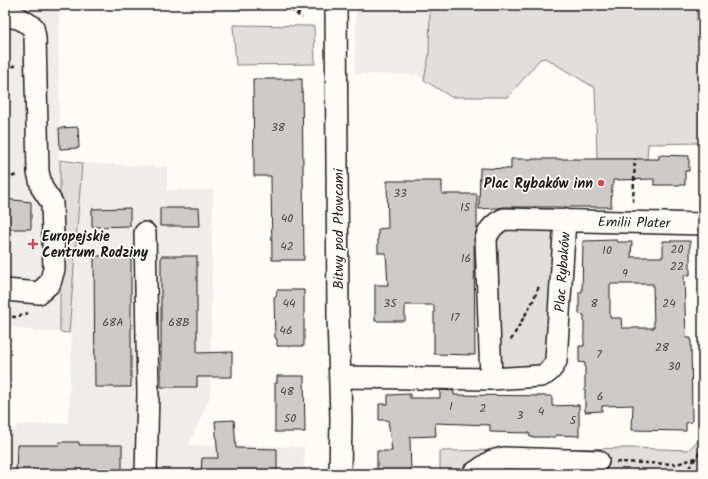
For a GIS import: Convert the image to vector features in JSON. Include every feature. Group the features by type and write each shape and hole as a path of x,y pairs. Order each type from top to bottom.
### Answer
{"street":[{"name":"Bitwy pod Płowcami","path":"336,5 338,317 341,419 339,453 340,474"},
{"path":"5,16 19,18 33,27 36,37 38,172 42,188 52,203 54,269 50,283 39,293 5,290"},
{"name":"Plac Rybaków","path":"340,377 491,379 541,376 547,374 556,361 565,220 504,219 494,225 488,234 486,239 491,379"},
{"name":"Emilii Plater","path":"565,220 703,224"},
{"path":"145,233 148,394 146,474"},
{"name":"Bitwy pod Płowcami","path":"333,474 339,453"},
{"path":"473,474 492,461 504,458 598,461"}],"path":[{"path":"285,5 302,18 293,5"},
{"path":"632,222 634,159"},
{"path":"510,341 533,301 542,279"},
{"path":"685,474 703,447"},
{"path":"598,461 677,464 696,458"}],"shaded area":[{"name":"Europejskie Centrum Rodziny","path":"5,5 59,5 60,332 45,332 5,327"},
{"path":"233,5 313,5 313,8 233,9"},
{"path":"356,5 430,5 429,55 424,80 418,75 355,74"},
{"path":"430,5 697,5 697,37 703,38 703,131 698,143 648,144 647,159 597,159 595,88 545,58 540,59 508,97 451,97 424,80 429,55"},
{"path":"233,25 314,26 315,64 236,65"},
{"path":"60,160 82,163 69,333 60,332"},
{"path":"82,163 167,167 167,190 213,190 210,396 189,445 304,447 305,474 5,474 5,432 8,433 20,425 68,423 72,335 69,333"},
{"path":"553,228 556,231 546,364 511,373 500,365 495,240 502,232 509,230"},
{"path":"703,440 703,474 440,474 440,451 632,448 688,450 697,442"}],"building":[{"path":"253,79 302,79 304,260 272,260 271,176 254,176"},
{"path":"78,127 79,148 60,149 59,128"},
{"path":"659,155 689,156 689,171 685,171 685,185 654,185 654,179 613,180 611,207 504,207 479,209 480,168 511,169 511,159 659,159"},
{"path":"387,181 442,181 442,194 477,194 477,229 474,239 475,355 434,354 434,305 405,305 405,321 375,321 375,285 388,285 386,253 378,253 378,229 388,228"},
{"path":"5,199 31,202 31,229 5,229"},
{"path":"130,208 130,226 92,227 92,209"},
{"path":"160,208 199,208 200,226 160,226"},
{"path":"617,240 617,242 632,242 631,257 663,257 663,241 690,241 690,275 684,275 686,338 691,338 692,422 686,423 686,431 632,430 633,405 602,406 602,411 585,412 585,363 579,362 579,346 584,346 584,315 579,314 579,292 582,292 583,241","holes":["610,284 653,284 654,328 622,328 621,318 610,318"]},
{"path":"94,256 131,256 131,387 95,387"},
{"path":"161,256 197,256 197,353 232,352 232,377 197,377 197,387 161,387"},
{"path":"277,290 304,290 304,346 277,346 277,339 275,338 274,297 276,297"},
{"path":"277,376 304,376 305,432 275,432 275,383 277,383"},
{"path":"440,390 454,391 454,395 552,396 552,406 579,405 579,436 555,435 556,437 530,437 529,433 490,432 490,425 435,423 436,436 410,437 411,474 377,474 377,451 392,451 388,420 379,420 379,404 388,404 388,395 410,394 410,398 440,398"},
{"path":"234,420 236,448 277,449 277,474 201,474 202,458 218,458 215,421"},
{"path":"60,442 79,442 79,445 122,445 122,474 16,474 17,445 59,445"}],"place":[{"name":"Plac Rybaków inn","path":"601,183"},
{"name":"Europejskie Centrum Rodziny","path":"33,244"}]}
